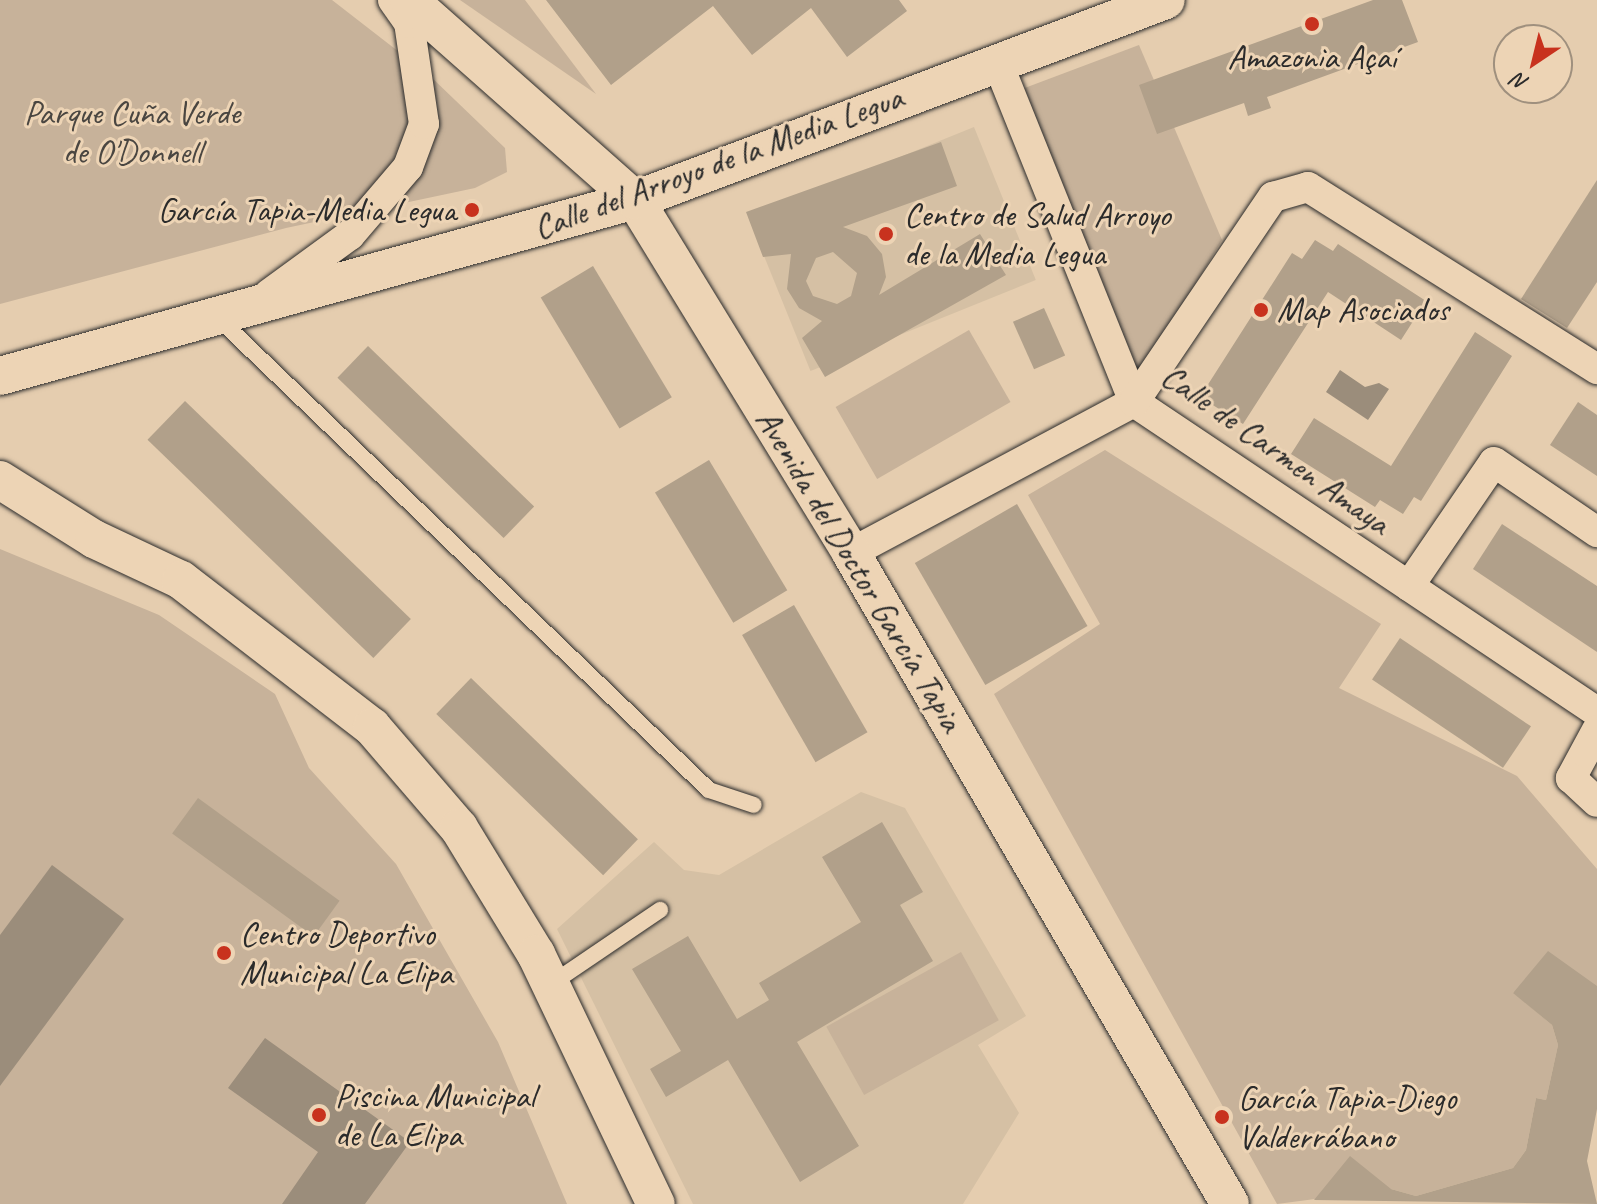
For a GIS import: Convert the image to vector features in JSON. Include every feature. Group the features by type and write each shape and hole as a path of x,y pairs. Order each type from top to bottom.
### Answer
{"street":[{"path":"230,314 350,235 408,167 424,124 409,23 393,0"},
{"name":"Avenida del Doctor García Tapia","path":"409,0 635,200 851,553 1230,1204"},
{"name":"Calle del Arroyo de la Media Legua","path":"2,378 635,200 997,61 1166,0"},
{"name":"Calle de Carmen Amaya","path":"997,61 1134,402 1597,712"},
{"path":"851,553 1134,402 1273,197 1308,187 1597,369"},
{"path":"1409,586 1494,462 1597,532"},
{"path":"0,480 94,539 181,580 372,727 459,828 551,984 656,1204"},
{"path":"0,511 94,539"},
{"path":"1597,730 1571,778 1597,802"}],"lane":[{"path":"230,314 709,790 754,805"},
{"path":"551,984 660,910"}],"shaded area":[{"name":"Centro de Salud Arroyo de la Media Legua","path":"974,127 1036,280 811,371 749,218"},
{"path":"1340,370 1365,387 1379,383 1389,389 1368,420 1326,392"},
{"path":"861,792 905,808 1026,1016 978,1045 1019,1113 963,1204 693,1204 557,929 654,842 684,870 719,875"},
{"path":"52,865 124,919 0,1086 0,935"},
{"name":"Piscina Municipal de La Elipa","path":"265,1038 410,1142 365,1204 282,1204 318,1152 228,1088"}],"green space":[{"name":"Parque Cuña Verde de O'Donnell","path":"0,0 332,0 430,76 505,148 507,172 475,188 286,228 0,304"},
{"path":"460,0 525,0 596,94"},
{"path":"1139,45 1222,240 1139,378 1022,89"},
{"path":"969,330 1010,402 877,479 836,407"},
{"path":"1105,450 1381,624 1339,688 1517,776 1597,869 1597,986 1513,992 1552,1025 1558,1045 1546,1100 1536,1098 1526,1150 1513,1168 1416,1196 1391,1189 1277,1204 994,694 1100,624 1028,495"},
{"name":"Centro Deportivo Municipal La Elipa","path":"0,549 159,615 275,694 309,768 396,864 498,1042 567,1204 0,1204"},
{"path":"961,952 999,1020 864,1095 826,1027"}],"building":[{"path":"546,0 899,0 907,11 847,57 811,8 752,55 713,6 611,85"},
{"path":"1373,0 1402,0 1418,42 1267,97 1271,108 1248,116 1244,103 1157,134 1139,85"},
{"path":"941,142 957,186 843,227 867,236 882,254 886,277 879,295 980,234 1006,275 825,377 802,338 822,321 799,308 787,289 791,254 763,257 746,212","holes":["833,252 857,273 851,296 837,304 813,296 806,281 816,258"]},
{"path":"1597,180 1597,282 1567,328 1521,299"},
{"path":"1315,240 1333,251 1338,244 1426,301 1401,340 1328,292 1243,424 1200,397 1292,253 1302,259"},
{"path":"593,266 672,397 620,429 541,297"},
{"path":"1044,308 1065,356 1034,369 1013,322"},
{"path":"1475,332 1512,356 1421,501 1414,497 1403,514 1380,500 1375,507 1291,454 1314,418 1391,466"},
{"path":"368,346 534,506 504,538 337,378"},
{"path":"185,401 411,619 373,658 147,440"},
{"path":"1578,402 1597,415 1597,476 1550,445"},
{"path":"709,460 787,590 733,623 655,492"},
{"path":"1017,504 1088,626 985,685 915,563"},
{"path":"1502,524 1597,586 1597,652 1473,569"},
{"path":"794,605 868,732 816,762 742,635"},
{"path":"1400,638 1531,726 1503,768 1372,679"},
{"path":"471,678 638,839 603,875 436,714"},
{"path":"198,798 340,901 314,936 172,834"},
{"path":"882,822 923,892 900,905 933,961 797,1042 859,1146 800,1182 728,1060 666,1097 650,1069 681,1051 632,969 688,936 737,1019 769,1000 759,983 861,922 822,857"},
{"path":"1548,951 1597,986 1597,1109 1587,1161 1597,1204 1314,1200 1350,1156 1391,1189 1416,1196 1513,1168 1526,1150 1536,1098 1546,1100 1558,1045 1552,1025 1513,993"}],"place":[{"name":"Amazonia Açaí","path":"1312,24"},
{"name":"García Tapia-Media Legua","path":"472,210"},
{"name":"Centro de Salud Arroyo de la Media Legua","path":"886,234"},
{"name":"Map Asociados","path":"1261,310"},
{"name":"Centro Deportivo Municipal La Elipa","path":"224,953"},
{"name":"Piscina Municipal de La Elipa","path":"319,1115"},
{"name":"García Tapia-Diego Valderrábano","path":"1222,1117"}]}
